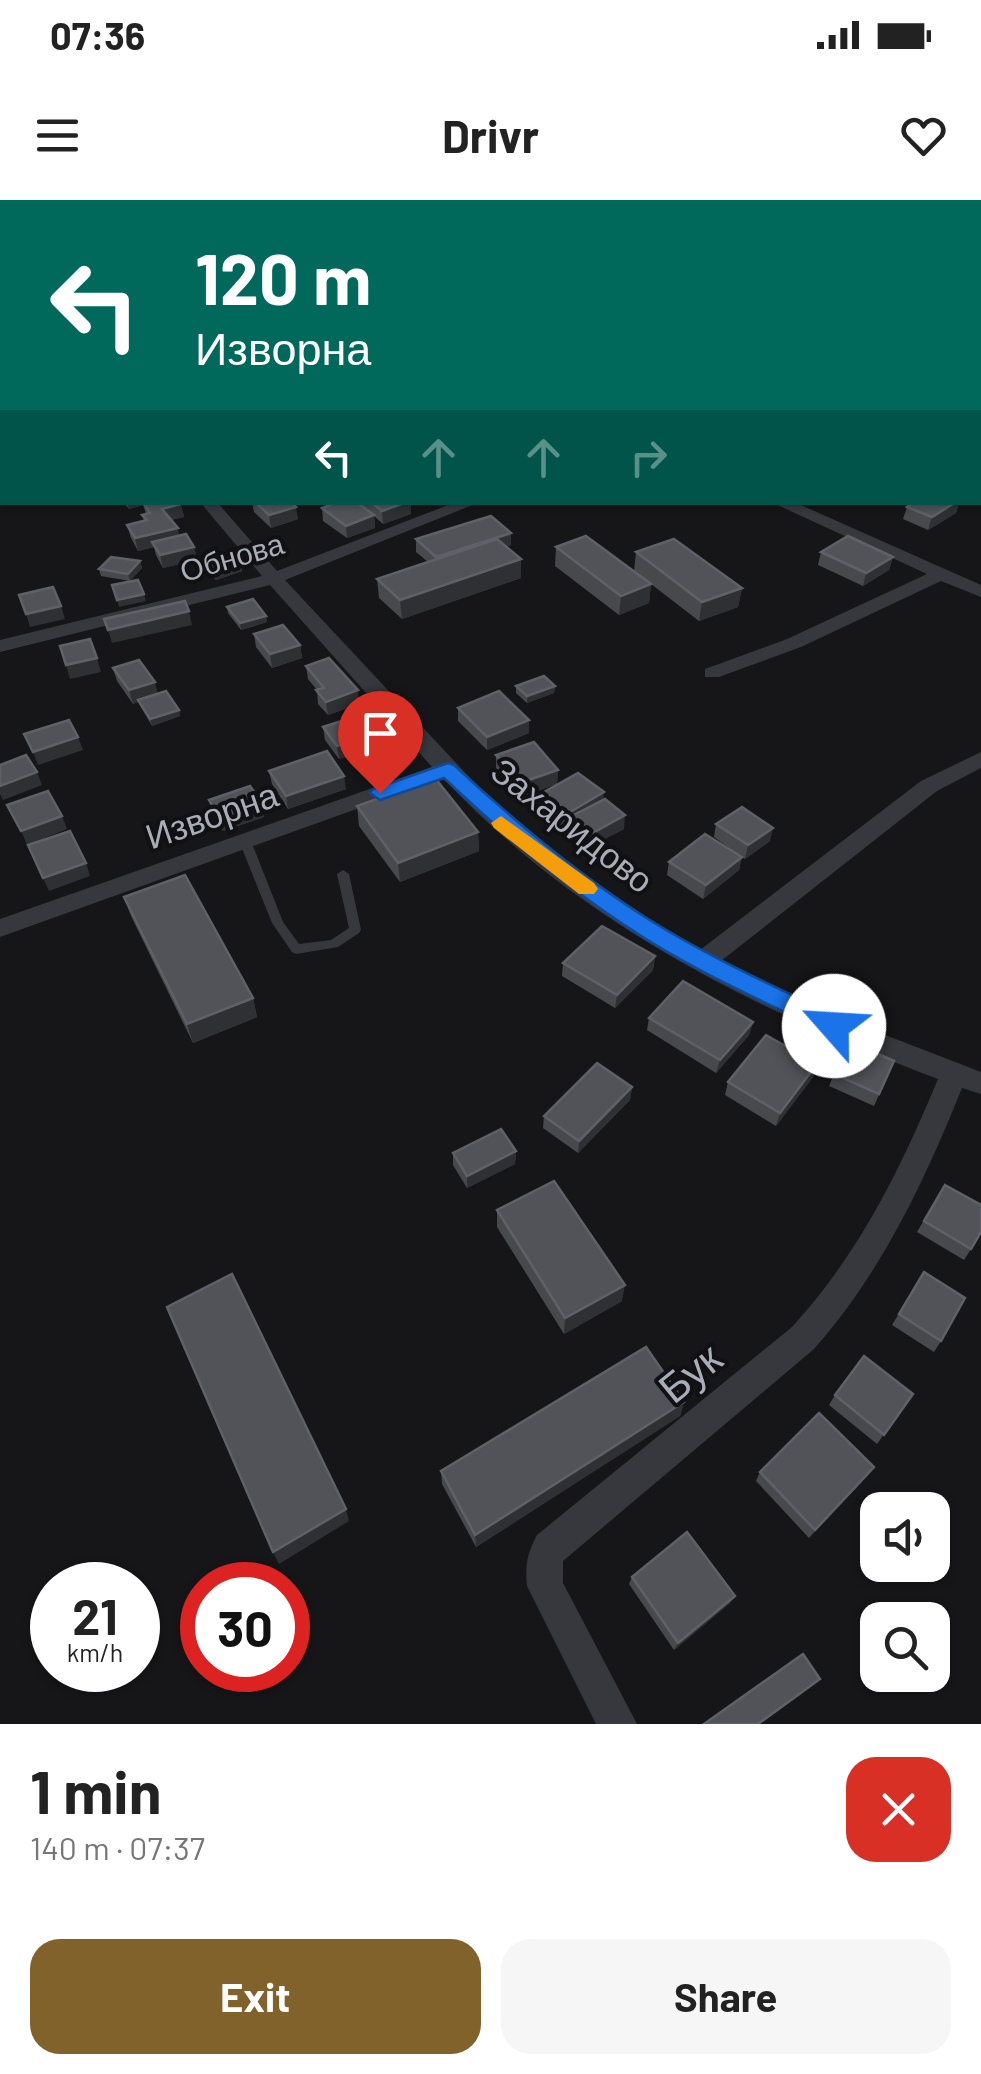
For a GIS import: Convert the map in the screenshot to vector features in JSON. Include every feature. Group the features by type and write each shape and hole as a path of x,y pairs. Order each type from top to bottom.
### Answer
{"street":[{"name":"Захаридово","path":"211,505 448,770 494,817 562,872 702,961 860,1038 968,1078"},
{"name":"Обнова","path":"0,646 273,579 464,505"},
{"path":"786,505 981,592"},
{"path":"712,673 794,642 942,574"},
{"path":"702,961 928,786 981,759"},
{"name":"Изворна","path":"3,918 245,841 448,770"},
{"name":"Бук","path":"617,1724 545,1586 543,1561 550,1548 803,1338 829,1312 968,1078"}],"lane":[{"path":"245,841 278,923 296,950 334,944 355,930 343,874"}],"building":[{"path":"145,505 177,505 162,509 178,528 135,538 127,525 147,520 142,515 150,513"},
{"path":"258,505 296,507 269,515"},
{"path":"360,505 374,515 346,526 322,508"},
{"path":"375,505 399,505 382,511"},
{"path":"910,505 951,505 932,517 907,507"},
{"path":"491,516 511,533 436,557 416,539"},
{"path":"186,534 194,547 160,555 152,542"},
{"path":"586,536 651,584 621,596 556,547"},
{"path":"848,536 893,557 866,573 821,552"},
{"path":"497,539 521,559 400,600 377,579"},
{"path":"674,539 742,588 702,602 636,552"},
{"path":"229,552 241,565 214,573 203,560"},
{"path":"111,557 140,561 128,574 99,569"},
{"path":"138,580 144,594 117,600 112,585"},
{"path":"53,587 61,606 26,614 19,595"},
{"path":"253,599 266,616 240,623 227,607"},
{"path":"185,601 189,611 108,630 104,619"},
{"path":"283,625 300,645 270,654 254,634"},
{"path":"90,639 97,658 66,665 60,646"},
{"path":"329,658 358,690 326,702 316,690 324,688 306,666"},
{"path":"139,660 155,682 129,690 113,668"},
{"path":"544,676 555,686 527,696 516,686"},
{"path":"166,691 179,710 150,719 138,700"},
{"path":"499,691 529,720 487,737 458,708"},
{"path":"363,714 377,732 337,746 323,727"},
{"path":"69,720 78,737 33,752 24,734"},
{"path":"534,742 558,770 520,783 496,755"},
{"path":"327,751 344,776 286,796 269,771"},
{"path":"26,755 37,772 0,786 0,765"},
{"path":"578,773 604,792 565,815 539,795"},
{"path":"435,778 478,832 398,863 357,806"},
{"path":"250,786 262,803 220,818 209,800"},
{"path":"48,791 62,816 21,831 7,805"},
{"path":"605,799 625,815 591,834 570,817"},
{"path":"742,807 773,828 748,845 716,824"},
{"path":"70,831 86,863 43,878 28,845"},
{"path":"705,834 742,857 706,885 669,862"},
{"path":"185,875 253,998 187,1024 124,897"},
{"path":"602,926 655,956 617,995 563,963"},
{"path":"683,981 753,1022 720,1060 649,1018"},
{"path":"766,1035 817,1064 780,1113 728,1082"},
{"path":"850,1042 894,1061 879,1094 834,1074"},
{"path":"597,1063 632,1087 579,1141 544,1116"},
{"path":"501,1129 516,1151 467,1176 453,1153"},
{"path":"554,1181 625,1285 565,1318 497,1210"},
{"path":"945,1185 981,1205 981,1232 971,1249 924,1221"},
{"path":"924,1272 965,1298 941,1341 899,1314"},
{"path":"232,1274 346,1509 273,1552 167,1307"},
{"path":"646,1347 684,1402 475,1535 441,1471"},
{"path":"864,1356 913,1394 884,1435 835,1395"},
{"path":"819,1413 874,1467 815,1530 760,1472"},
{"path":"687,1532 735,1596 678,1643 632,1577"},
{"path":"803,1654 820,1679 758,1724 704,1724"}],"slow traffic":[{"path":"501,823 587,889"}],"route":[{"path":"380,793 448,770 516,836 636,922 702,961 834,1026"}]}
